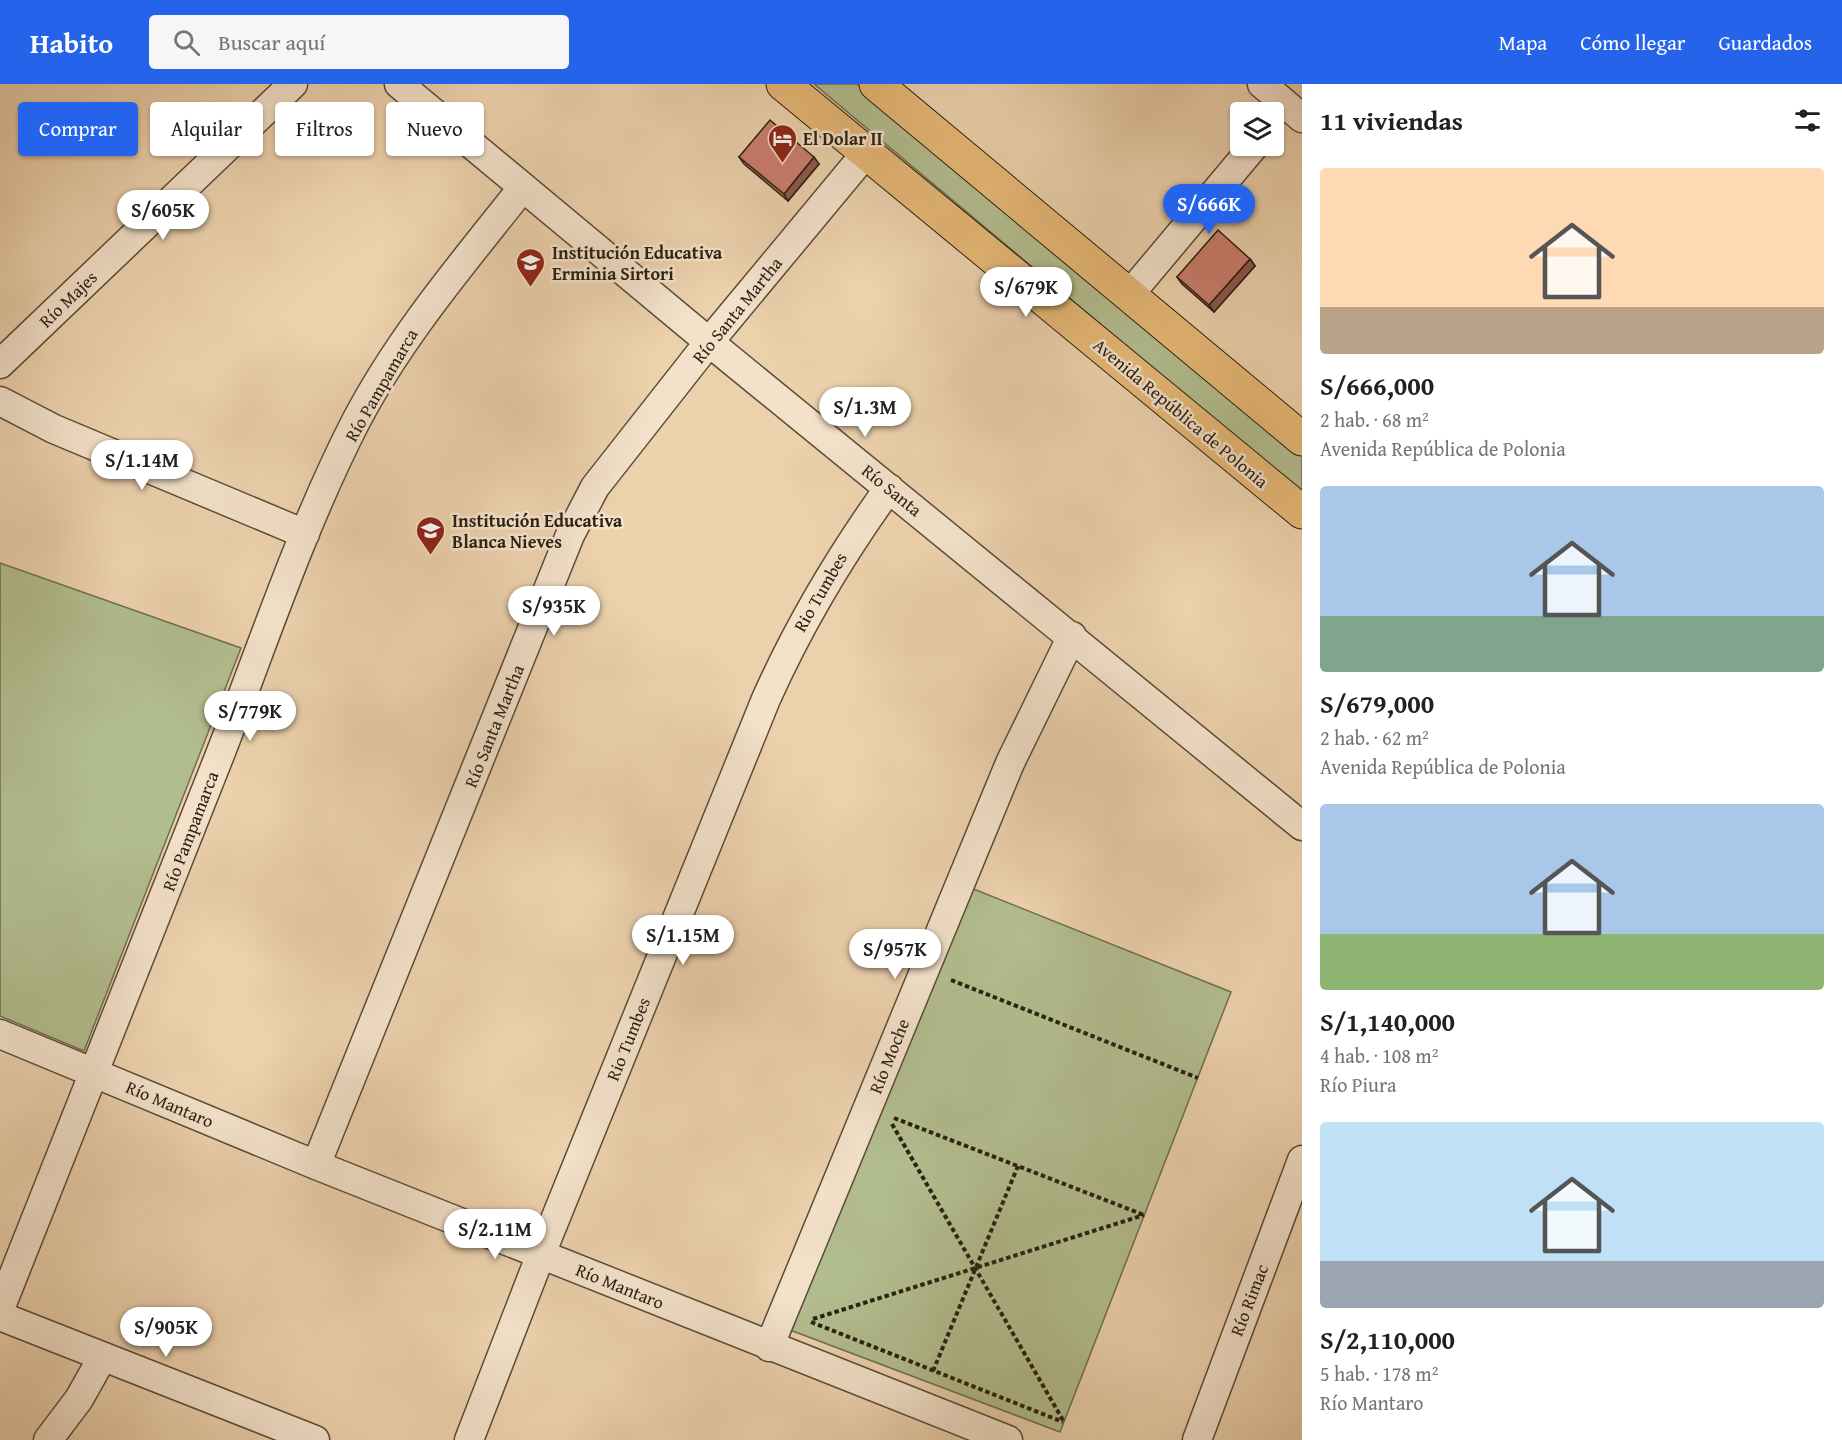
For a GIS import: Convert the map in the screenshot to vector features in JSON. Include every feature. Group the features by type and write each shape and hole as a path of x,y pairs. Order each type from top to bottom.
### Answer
{"main road":[{"name":"Avenida República de Polonia","path":"783,84 1302,513"},
{"path":"876,84 1302,439"}],"street":[{"name":"Río Majes","path":"0,364 293,84"},
{"name":"Río Santa","path":"399,84 709,342 1302,826"},
{"path":"1262,84 1288,115"},
{"name":"Río Santa Martha","path":"316,1165 570,535 595,487 709,342 866,153"},
{"path":"1129,295 1246,156"},
{"name":"Río Pampamarca","path":"0,1309 96,1073 305,534 356,422 391,362 427,308 523,187"},
{"path":"0,401 54,429 305,534"},
{"name":"Rio Tumbes","path":"469,1440 541,1254 794,637 848,544 889,488"},
{"name":"Río Moche","path":"770,1347 1010,763 1072,636"},
{"name":"Río Mantaro","path":"0,1034 316,1165 1008,1440"},
{"name":"Río Rimac","path":"1197,1440 1302,1160"},
{"path":"0,1316 315,1440"},
{"path":"48,1440 79,1399 102,1358"}],"path":[{"path":"945,978 1198,1078"},
{"path":"975,1268 887,1116 1144,1215 975,1268 807,1321 1064,1422 975,1268"},
{"path":"933,1371 1018,1166"}],"green space":[{"path":"814,84 857,84 1302,455 1302,493"},
{"path":"0,563 241,648 84,1051 0,1016"},
{"path":"971,888 1231,992 1060,1432 790,1330"}],"building":[{"name":"El Dolar II","path":"770,120 814,157 784,194 739,157"},
{"path":"1218,230 1250,259 1209,305 1177,277"}],"place":[{"name":"El Dolar II","path":"782,164"},
{"name":"Institución Educativa Erminia Sirtori","path":"531,288"},
{"name":"Institución Educativa Blanca Nieves","path":"431,556"}]}
